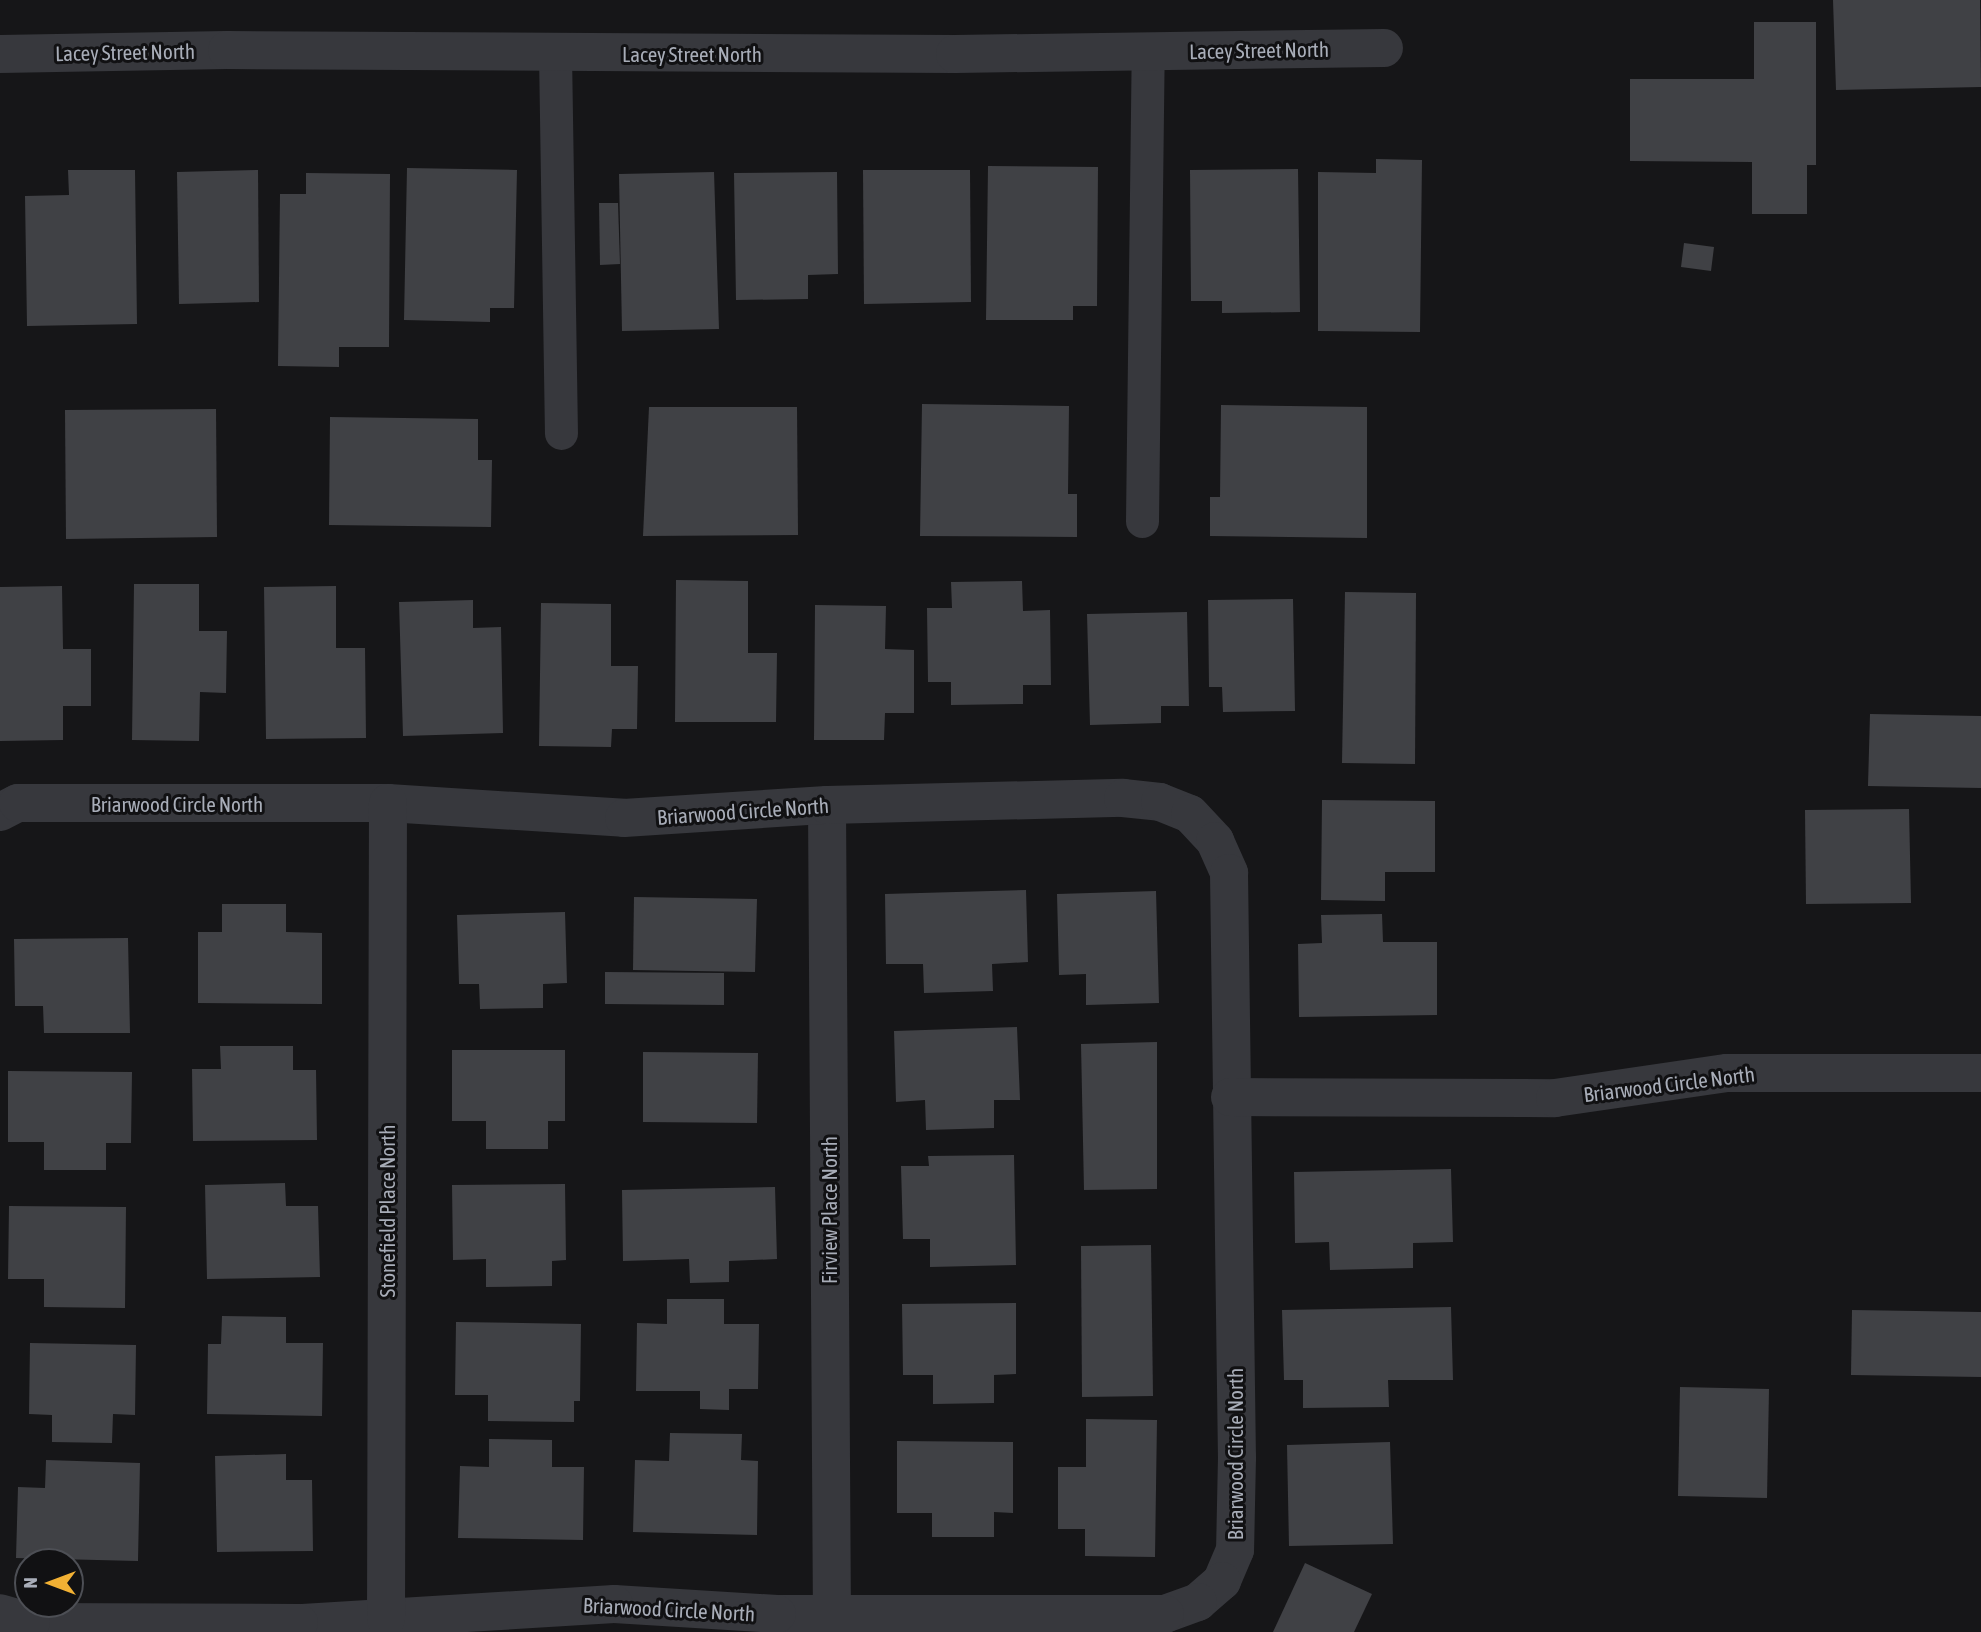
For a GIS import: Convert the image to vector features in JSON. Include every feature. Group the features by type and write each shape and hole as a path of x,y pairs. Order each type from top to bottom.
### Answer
{"street":[{"name":"Lacey Street North","path":"0,54 1384,48"},
{"name":"Briarwood Circle North","path":"0,812 18,803 388,803 624,818 827,805 1123,798 1160,802 1189,814 1215,841 1228,873 1237,1470 1235,1550 1222,1581 1198,1602 1165,1614 832,1614 614,1604 534,1606 386,1619 299,1623 31,1622 0,1613"},
{"name":"Stonefield Place North","path":"386,1619 388,803"},
{"name":"Firview Place North","path":"827,805 832,1614"},
{"name":"Briarwood Circle North","path":"1230,1097 1555,1098 1727,1073 1981,1073"}],"lane":[{"path":"1142,521 1148,51"},
{"path":"555,53 561,433"}],"building":[{"path":"1833,0 1980,0 1981,87 1836,90"},
{"path":"1754,22 1816,22 1816,165 1807,165 1807,214 1752,214 1752,162 1630,161 1630,79 1754,79"},
{"path":"1376,159 1422,160 1420,332 1318,331 1318,172 1376,173"},
{"path":"988,166 1098,167 1097,306 1073,306 1073,320 986,320"},
{"path":"407,168 517,170 514,308 490,308 490,322 404,320"},
{"path":"1298,169 1300,312 1222,313 1222,301 1191,301 1190,170"},
{"path":"68,170 135,170 137,324 27,326 25,196 69,195"},
{"path":"258,170 259,302 179,304 177,172"},
{"path":"863,170 970,170 971,302 864,304"},
{"path":"714,172 719,329 622,331 619,174"},
{"path":"837,172 838,274 808,275 808,299 736,300 734,173"},
{"path":"306,173 390,174 389,347 339,347 339,367 278,366 280,194 306,194"},
{"path":"599,203 618,203 620,264 600,265"},
{"path":"1684,243 1714,247 1711,271 1681,267"},
{"path":"922,404 1069,406 1068,494 1077,494 1077,537 920,536"},
{"path":"1221,405 1367,407 1367,538 1210,536 1210,497 1220,497"},
{"path":"649,407 797,407 798,535 643,536"},
{"path":"216,409 217,537 66,539 65,410"},
{"path":"330,417 478,419 478,460 492,460 491,527 329,525"},
{"path":"676,580 748,581 748,653 777,653 776,722 675,722"},
{"path":"1022,581 1023,611 1050,610 1051,685 1023,685 1023,704 951,705 951,682 928,682 927,608 952,608 951,582"},
{"path":"134,584 199,584 199,631 227,631 226,693 200,692 199,741 132,740"},
{"path":"62,586 63,649 91,649 91,706 63,706 63,740 0,741 0,587"},
{"path":"336,586 336,648 365,648 366,738 266,739 264,587"},
{"path":"1345,592 1416,593 1415,764 1342,763"},
{"path":"1293,599 1295,711 1223,712 1222,687 1209,687 1208,600"},
{"path":"473,600 473,628 501,627 503,733 403,736 399,602"},
{"path":"541,603 611,604 611,666 638,666 637,729 612,729 611,747 539,746"},
{"path":"815,605 886,606 885,649 914,650 914,713 885,713 884,740 814,740"},
{"path":"1187,612 1189,706 1161,706 1161,723 1090,725 1087,614"},
{"path":"1870,714 1981,716 1981,788 1868,786"},
{"path":"1322,800 1435,801 1435,872 1385,872 1385,901 1321,900"},
{"path":"1909,809 1911,903 1806,904 1805,810"},
{"path":"1026,890 1028,962 992,964 993,991 924,993 923,964 886,964 885,894"},
{"path":"1156,891 1159,1003 1086,1005 1086,974 1059,975 1057,894"},
{"path":"634,897 757,899 755,972 633,970"},
{"path":"222,904 286,904 286,932 322,933 322,1004 198,1003 198,932 222,932"},
{"path":"565,912 567,983 543,984 543,1008 480,1009 479,984 459,984 457,915"},
{"path":"1382,914 1383,942 1437,942 1437,1015 1299,1017 1298,944 1322,943 1321,915"},
{"path":"128,938 130,1033 44,1033 43,1006 15,1006 14,939"},
{"path":"605,972 724,973 724,1005 605,1004"},
{"path":"1017,1027 1020,1100 994,1100 994,1128 926,1130 925,1100 896,1102 894,1031"},
{"path":"1157,1042 1157,1189 1084,1190 1081,1044"},
{"path":"220,1046 293,1046 293,1070 316,1070 317,1140 193,1141 192,1069 221,1069"},
{"path":"452,1050 565,1050 565,1121 548,1121 548,1149 486,1149 486,1121 452,1121"},
{"path":"643,1052 758,1053 757,1123 643,1122"},
{"path":"8,1071 132,1072 131,1143 106,1143 106,1170 44,1170 44,1142 8,1142"},
{"path":"1014,1155 1016,1265 930,1267 930,1239 903,1239 901,1166 929,1166 928,1156"},
{"path":"1451,1169 1453,1242 1413,1243 1413,1268 1330,1270 1329,1242 1295,1243 1294,1172"},
{"path":"285,1183 286,1206 318,1206 320,1277 207,1279 205,1185"},
{"path":"565,1184 566,1260 552,1261 552,1286 486,1287 486,1259 453,1260 452,1185"},
{"path":"775,1187 777,1259 729,1261 729,1282 690,1283 689,1259 623,1261 622,1190"},
{"path":"9,1206 126,1207 125,1308 44,1307 44,1279 8,1279"},
{"path":"1151,1245 1153,1396 1082,1397 1081,1246"},
{"path":"667,1299 724,1299 724,1324 759,1324 758,1389 729,1389 729,1410 700,1409 700,1391 636,1391 637,1323 667,1324"},
{"path":"1016,1303 1016,1374 994,1375 994,1403 933,1404 933,1375 903,1375 902,1304"},
{"path":"1451,1307 1453,1380 1388,1380 1389,1407 1303,1408 1303,1380 1284,1380 1282,1310"},
{"path":"1852,1310 1981,1312 1981,1377 1851,1375"},
{"path":"222,1316 286,1317 286,1343 323,1343 322,1416 207,1414 208,1344 221,1344"},
{"path":"456,1322 581,1324 580,1401 574,1401 574,1422 488,1421 488,1395 455,1395"},
{"path":"30,1343 136,1345 135,1415 113,1414 112,1443 52,1442 52,1415 29,1414"},
{"path":"1680,1387 1769,1389 1767,1498 1678,1496"},
{"path":"1086,1419 1157,1420 1155,1557 1085,1556 1085,1529 1058,1529 1058,1467 1086,1467"},
{"path":"670,1433 742,1434 741,1460 758,1461 757,1535 633,1532 635,1460 669,1461"},
{"path":"489,1439 552,1440 552,1467 584,1467 583,1540 458,1538 460,1466 489,1467"},
{"path":"897,1441 1013,1442 1013,1513 994,1512 994,1537 932,1537 932,1513 897,1513"},
{"path":"1390,1442 1393,1544 1289,1546 1287,1445"},
{"path":"286,1454 286,1480 312,1480 313,1551 217,1552 215,1456"},
{"path":"46,1460 140,1463 138,1561 84,1560 84,1548 16,1548 18,1487 45,1488"},
{"path":"1305,1563 1372,1594 1354,1632 1273,1632"}]}
